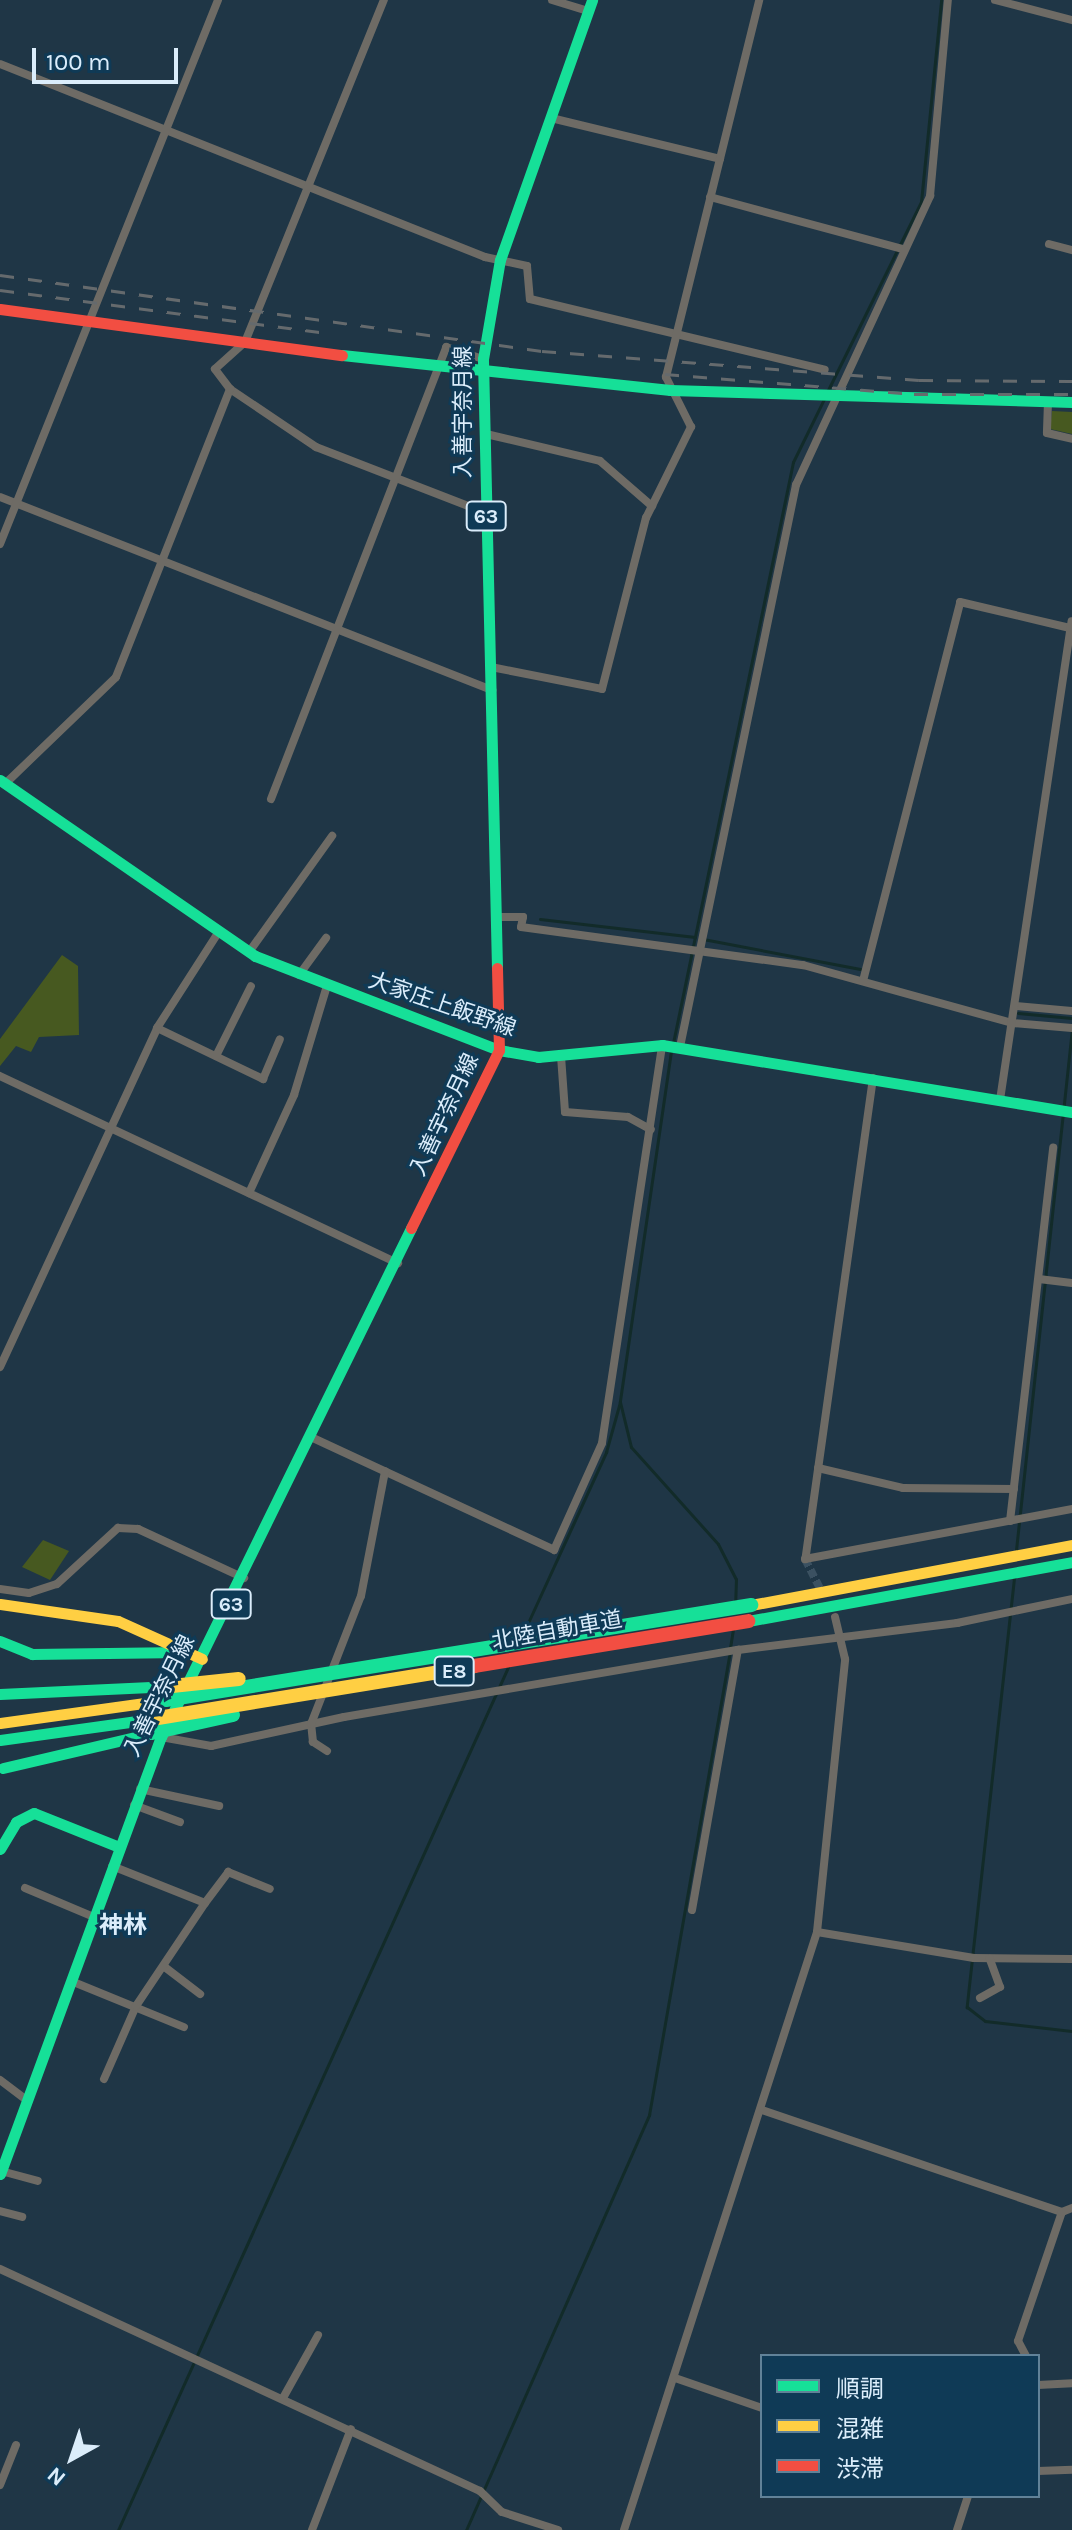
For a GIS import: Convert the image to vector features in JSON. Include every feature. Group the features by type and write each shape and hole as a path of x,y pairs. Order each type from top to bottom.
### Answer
{"main road":[{"name":"入善宇奈月線","path":"1,2172 140,1789 156,1735 202,1659 244,1579 499,1050 499,917 483,366 500,260 591,6"},
{"path":"0,309 439,366 483,366 670,390 831,398 1072,402"},
{"name":"大家庄上飯野線","path":"4,781 249,952 326,989 499,1050 561,1056 662,1045 1072,1112"},
{"name":"北陸自動車道","path":"0,1723 169,1693 357,1670 751,1605 1072,1545"},
{"name":"北陸自動車道","path":"0,1740 351,1688 1072,1562"},
{"path":"0,1604 118,1621 202,1659"},
{"path":"0,1641 32,1654 175,1650 202,1659"},
{"path":"3,1768 351,1688"},
{"path":"0,1694 169,1693"},
{"path":"0,1826 18,1809 37,1807 119,1847"},
{"path":"0,1849 16,1822 34,1813 119,1847"}],"street":[{"path":"0,544 218,0"},
{"path":"384,0 245,342 215,369 230,389 316,447 486,513"},
{"path":"552,0 591,6"},
{"path":"491,667 602,689 652,506 691,427 670,390 675,337 759,0"},
{"path":"680,1047 796,485 831,398 930,196 948,0"},
{"path":"995,0 1072,20"},
{"path":"0,64 533,272 530,299 675,337 825,370"},
{"path":"551,118 720,159"},
{"path":"710,197 903,249"},
{"path":"1049,244 1072,250"},
{"path":"271,799 439,366"},
{"path":"4,781 116,677 230,389"},
{"path":"1048,402 1047,433 1072,439"},
{"path":"486,434 600,461 652,506"},
{"path":"0,497 493,690"},
{"path":"863,981 960,602 1071,625 1000,1100"},
{"path":"249,952 332,836"},
{"path":"499,917 523,917 521,927 700,951 863,981 1012,1023 1072,1028"},
{"path":"0,1367 157,1028 218,933"},
{"path":"298,976 326,938"},
{"path":"216,1056 251,986"},
{"path":"249,1193 294,1095 326,989"},
{"path":"1015,1006 1072,1011"},
{"path":"157,1028 263,1079 280,1039"},
{"path":"313,1438 554,1550 602,1443 662,1045"},
{"path":"561,1056 565,1112 628,1117 651,1130"},
{"path":"0,1076 398,1263"},
{"path":"873,1078 805,1559 1072,1509"},
{"path":"1010,1521 1053,1147"},
{"path":"1039,1279 1072,1283"},
{"path":"818,1468 903,1488 1014,1489"},
{"path":"327,1751 313,1742 311,1724 361,1596 385,1471"},
{"path":"0,1589 29,1593 57,1584 118,1528 138,1529 244,1579"},
{"path":"156,1735 211,1746 311,1724 738,1650 844,1638 1072,1599"},
{"path":"624,2530 817,1932 844,1638 835,1617"},
{"path":"692,1910 738,1650"},
{"path":"140,1789 219,1806"},
{"path":"134,1805 180,1822"},
{"path":"112,1866 205,1903"},
{"path":"104,2079 136,2006 166,1968 205,1903 228,1872 270,1889"},
{"path":"25,1888 94,1917"},
{"path":"817,1932 990,1959 1072,1959"},
{"path":"980,1998 1000,1987 990,1959"},
{"path":"166,1968 200,1994"},
{"path":"71,1981 184,2027"},
{"path":"0,2080 27,2100"},
{"path":"762,2110 1062,2212 1072,2208"},
{"path":"1,2172 38,2181"},
{"path":"0,2211 22,2217"},
{"path":"1025,2354 1018,2341 1062,2212"},
{"path":"0,2269 480,2491 502,2512 558,2530"},
{"path":"283,2398 318,2335"},
{"path":"675,2378 760,2407"},
{"path":"1040,2385 1072,2383"},
{"path":"312,2530 351,2429"},
{"path":"0,2485 16,2445"},
{"path":"1040,2471 1072,2470"},
{"path":"957,2530 967,2498"}],"green space":[{"path":"1052,411 1072,412 1072,434 1050,429"},
{"path":"62,955 78,966 79,1035 39,1037 31,1052 16,1046 0,1066 0,1039"},
{"path":"43,1540 69,1551 50,1580 22,1567"}],"waterway":[{"path":"827,392 921,202 941,0"},
{"path":"673,1043 793,462 824,399"},
{"path":"540,919 695,937"},
{"path":"703,939 860,969"},
{"path":"1018,1013 1072,1018"},
{"path":"1016,1550 1072,1029"},
{"path":"671,1051 620,1402 631,1447 718,1544 736,1579 735,1604"},
{"path":"521,1638 606,1452 620,1402"},
{"path":"1014,1578 967,2007 985,2021 1072,2031"},
{"path":"730,1648 733,1628"},
{"path":"466,2530 649,2115 729,1655"},
{"path":"118,2530 508,1667"}],"tunnel":[{"path":"805,1559 823,1594"}],"railway":[{"path":"0,275 542,351 919,380 1072,381"},
{"path":"0,290 327,333"},
{"path":"665,374 914,394 1072,394"}],"traffic: fast":[{"path":"497,968 483,359 500,260 592,0"},
{"path":"342,355 670,390 1072,402"},
{"path":"0,780 255,956 499,1050 538,1057 662,1045 1072,1112"},
{"path":"0,2174 161,1737 411,1228"},
{"path":"748,1621 1072,1562"},
{"path":"166,1700 751,1605"},
{"path":"0,1641 32,1654 183,1652"},
{"path":"0,1694 172,1686"},
{"path":"152,1733 233,1715"},
{"path":"0,1740 158,1718"},
{"path":"3,1768 152,1733"},
{"path":"0,1849 16,1822 34,1813 119,1847"}],"traffic: slow":[{"path":"751,1605 1072,1545"},
{"path":"0,1604 118,1621 202,1659"},
{"path":"158,1718 474,1666"},
{"path":"172,1686 239,1679"},
{"path":"0,1723 166,1700"}],"traffic: jam":[{"path":"0,309 342,355"},
{"path":"411,1228 499,1050 497,968"},
{"path":"474,1666 748,1621"}],"district":[{"name":"神林","path":"123,1926"}]}
